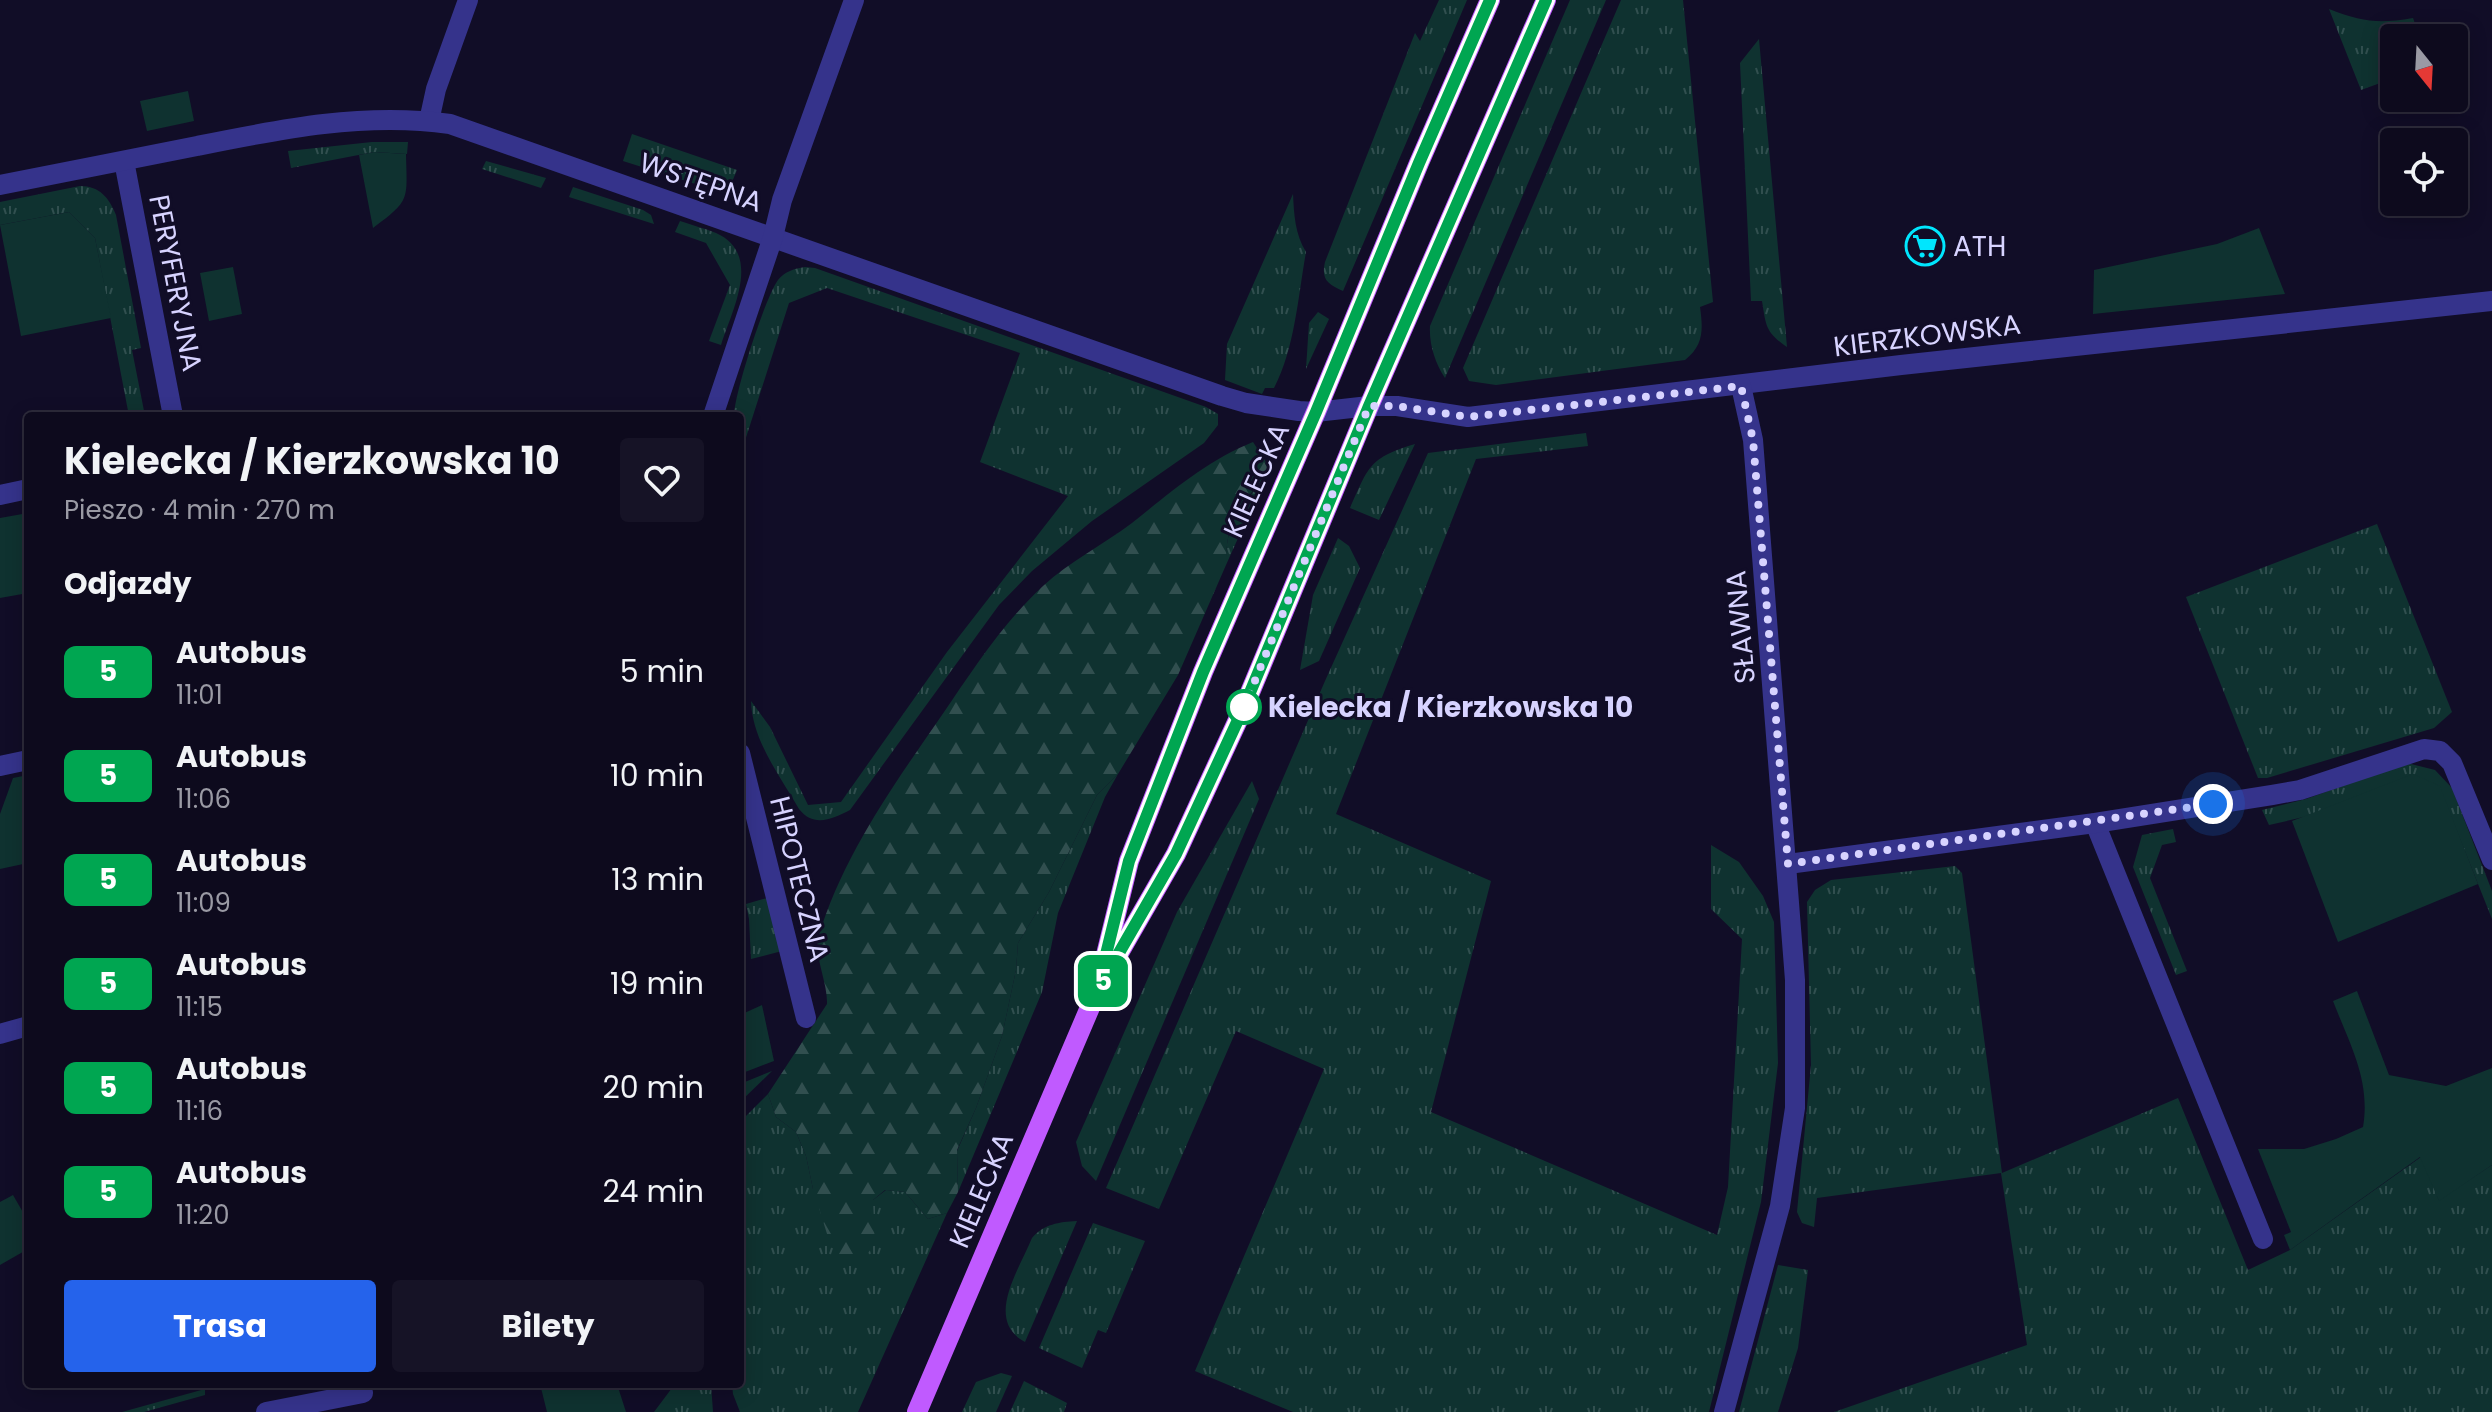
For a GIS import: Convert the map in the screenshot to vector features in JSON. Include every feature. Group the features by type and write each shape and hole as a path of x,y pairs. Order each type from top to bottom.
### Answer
{"main road":[{"name":"KIELECKA","path":"1097,991 1129,861 1203,672 1490,0"},
{"name":"KIELECKA","path":"917,1412 1097,991 1176,854 1244,707 1369,406 1546,0"}],"street":[{"path":"429,121 436,89 468,0"},
{"path":"714,412 773,237 782,200 854,0"},
{"name":"WSTĘPNA","path":"0,185 335,122 386,119 429,121 469,130 1222,396 1270,407 1316,412 1369,406"},
{"name":"PERYFERYJNA","path":"124,161 172,412"},
{"name":"KIERZKOWSKA","path":"1369,406 1397,406 1468,417 1901,365 2492,301"},
{"name":"SŁAWNA","path":"1724,1412 1780,1206 1795,1108 1795,980 1788,864 1753,440 1741,386"},
{"path":"0,495 24,490"},
{"path":"1788,864 2095,823 2300,790 2424,749 2440,751 2452,763 2492,860"},
{"path":"0,766 24,761"},
{"name":"HIPOTECZNA","path":"744,769 806,1018"},
{"path":"2095,823 2263,1239"},
{"path":"0,1034 24,1027"},
{"path":"266,1412 364,1396"}],"green space":[{"path":"1439,0 1467,0 1343,291 1327,281 1325,262 1415,33 1420,41"},
{"path":"1570,0 1606,0 1445,378 1433,353 1430,326"},
{"path":"1621,0 1683,0 1713,302 1700,307 1702,329 1699,342 1685,360 1496,385 1469,381 1463,368"},
{"path":"2329,9 2371,21 2413,18 2415,24 2380,24 2380,83 2361,90"},
{"path":"1759,39 1787,347 1774,337 1768,327 1762,301 1751,301 1740,63"},
{"path":"188,91 194,121 147,131 140,101"},
{"path":"632,134 737,170 727,194 623,161"},
{"path":"372,142 408,142 407,154 374,152 291,168 288,151"},
{"path":"374,152 406,154 407,181 400,204 373,228 359,155"},
{"path":"486,161 546,178 541,188 482,169"},
{"path":"80,186 93,188 110,203 116,215 141,348 132,350 144,412 128,412 95,238 69,212 0,225 0,202"},
{"path":"573,187 643,210 651,215 654,224 569,197"},
{"path":"1293,194 1297,231 1306,252 1287,356 1274,388 1265,388 1262,394 1225,380 1227,344"},
{"path":"69,212 95,238 111,318 21,336 0,225"},
{"path":"680,221 716,233 730,242 738,254 740,284 721,345 709,341 730,285 706,243 675,232"},
{"path":"2259,228 2285,294 2093,314 2094,270 2217,244"},
{"path":"233,267 242,314 209,321 200,273"},
{"path":"815,268 1206,407 1218,414 1218,425 1204,443 1092,521 1032,571 999,605 850,810 823,820 811,818 799,809 776,771 756,730 751,701 770,727 808,805 841,802 947,652 1068,496 980,462 1020,353 827,288 789,303 744,444 744,412 734,412 744,368 772,290 778,280 790,271"},
{"path":"1318,312 1329,319 1306,369 1309,323"},
{"path":"1586,433 1588,446 1476,459 1336,814 1491,881 1431,1112 1717,1235 1728,1187 1742,939 1711,909 1711,845 1739,862 1763,896 1774,922 1778,1063 1761,1202 1709,1412 1293,1412 1195,1371 1324,1069 1236,1031 1159,1209 1106,1188 1325,681 1428,453"},
{"path":"1253,442 1268,465 1261,481 1243,502 1231,524 1226,565 1178,675 1118,774 1097,795 1049,892 1018,943 1016,970 1002,1036 957,1150 958,1192 947,1213 928,1219 905,1192 885,1190 873,1200 875,1244 864,1258 840,1257 828,1237 806,1156 796,1132 776,1117 768,1094 827,1004 818,938 828,908 855,850 965,681 1028,601 1064,569 1121,531 1190,478 1220,458"},
{"path":"1415,444 1379,520 1350,508 1367,473 1379,459"},
{"path":"1265,478 1226,565 1228,538 1235,517"},
{"path":"24,514 24,594 0,598 0,518"},
{"path":"2377,524 2452,712 2434,728 2267,778 2258,778 2186,597"},
{"path":"1338,538 1349,546 1360,568 1319,661 1300,670 1313,595"},
{"path":"2407,763 2435,770 2452,788 2492,891 2492,919 2439,786 2269,825 2262,810 2306,799"},
{"path":"1118,774 1105,797 1058,913 1042,992 958,1192 957,1151 1002,1036 1016,970 1018,943 1049,892 1097,795"},
{"path":"2413,774 2440,786 2478,884 2338,942 2292,821"},
{"path":"24,776 24,864 0,869 0,814 13,778"},
{"path":"1252,781 1259,799 1096,1181 1082,1166 1076,1142 1177,912"},
{"path":"2173,829 2176,842 2162,845 2150,878 2187,971 2176,975 2133,867 2142,835"},
{"path":"1955,866 1962,873 2002,1173 2178,1098 2248,1270 2290,1250 2421,1157 2439,1200 2492,1165 2492,1412 1834,1412 2027,1345 2001,1173 1817,1198 1814,1227 1802,1223 1797,1212 1811,1065 1807,902 1815,890 1831,880"},
{"path":"767,898 782,951 751,959 746,904"},
{"path":"2357,991 2389,1075 2446,1086 2492,1068 2492,1165 2439,1201 2420,1157 2290,1250 2284,1235 2291,1232 2258,1149 2304,1149 2363,1127 2365,1110 2361,1078 2333,1001"},
{"path":"762,1005 774,1061 744,1072 744,1013"},
{"path":"772,1071 744,1098 744,1082"},
{"path":"768,1094 776,1117 796,1132 806,1156 813,1189 873,1200 886,1190 905,1192 928,1219 947,1213 858,1412 740,1412 733,1394 732,1388 744,1388 744,1118"},
{"path":"13,1195 24,1214 24,1251 0,1265 0,1202"},
{"path":"1077,1221 1025,1342 1013,1333 1007,1321 1008,1294 1013,1279 1037,1233 1052,1225"},
{"path":"1093,1223 1145,1241 1106,1333 1098,1330 1082,1368 1039,1348"},
{"path":"1778,1265 1808,1270 1798,1348 1778,1412 1739,1412"},
{"path":"1001,1373 1012,1376 996,1412 962,1412 976,1382"},
{"path":"1024,1381 1067,1403 1064,1412 1010,1412"},
{"path":"541,1388 618,1388 626,1412 547,1412"},
{"path":"672,1388 711,1388 713,1412 654,1412"},
{"path":"205,1389 205,1395 144,1412 122,1412"}],"bus line":[{"name":"5","path":"1490,0 1203,672 1129,861 1097,991 1176,854 1244,707 1369,406 1546,0"}],"place":[{"name":"ATH","path":"1925,246"},
{"name":"Kielecka / Kierzkowska 10","path":"1244,707"}],"route":[{"path":"1244,707 1369,406 1397,406 1468,417 1741,386 1753,440 1788,864 2213,804"}]}
